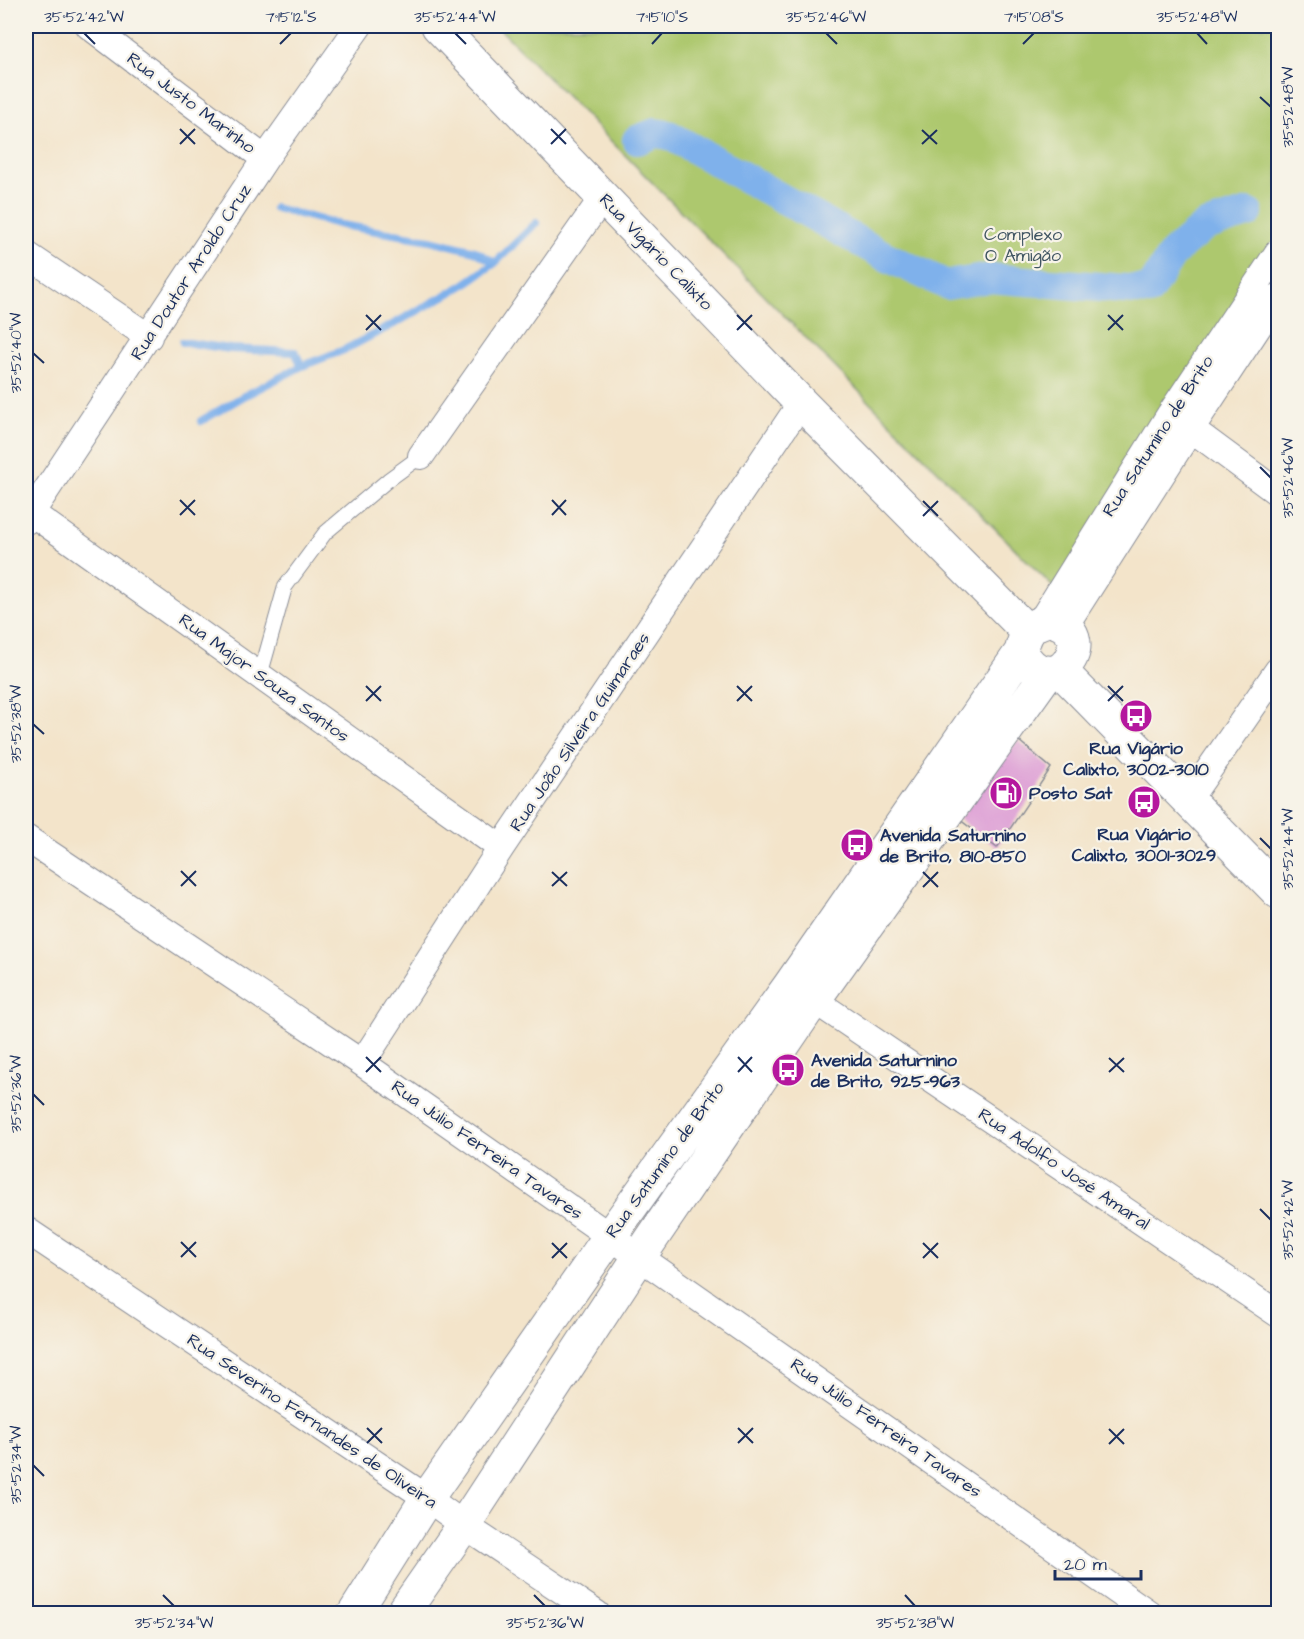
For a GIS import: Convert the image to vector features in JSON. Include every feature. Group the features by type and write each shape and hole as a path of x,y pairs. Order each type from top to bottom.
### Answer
{"main road":[{"name":"Rua Vigário Calixto","path":"438,26 801,403 1039,632"},
{"path":"1039,632 1071,633 1074,649 1068,664 1054,671 1035,669 1028,663 1039,632"},
{"name":"Rua Satumino de Brito","path":"402,1614 464,1525 640,1256 802,992 1039,632"},
{"path":"1054,671 1188,800 1278,892"},
{"name":"Rua Satumino de Brito","path":"354,1614 427,1498 610,1236 1054,671"}],"street":[{"name":"Rua Justo Marinho","path":"89,26 266,159"},
{"name":"Rua Doutor Aroldo Cruz","path":"27,514 149,337 266,159 359,26"},
{"path":"421,456 603,197"},
{"name":"Rua Satumino de Brito","path":"1039,632 1170,414 1278,252"},
{"path":"26,255 149,337"},
{"name":"Rua Satumino de Brito","path":"1039,632 1191,429 1278,297"},
{"name":"Rua João Silveira Guimaraes","path":"362,1063 501,848 801,403"},
{"path":"1170,414 1278,493"},
{"name":"Rua Major Souza Santos","path":"27,514 261,676 501,848"},
{"path":"1188,800 1278,670"},
{"name":"Rua Júlio Ferreira Tavares","path":"26,838 362,1063 1150,1614"},
{"name":"Rua Adolfo José Amaral","path":"802,992 1278,1314"},
{"name":"Rua Severino Fernandes de Oliveira","path":"26,1230 597,1614"}],"lane":[{"path":"261,676 271,631 285,587 325,533 388,480 421,456"}],"green space":[{"name":"Complexo O Amigão","path":"497,26 1278,26 1278,257 1056,590"}],"building":[{"name":"Posto Sat","path":"1018,740 1051,768 997,848 959,819"}],"waterway":[{"path":"637,140 655,133 669,135 885,256 947,285 989,278 1149,291 1173,253 1205,226 1248,213"},
{"path":"275,208 341,225 430,240 475,251 495,263"},
{"path":"201,421 302,366 344,350 462,286 495,263 536,223"},
{"path":"183,342 230,349 295,352 302,366"}],"place":[{"name":"Rua Vigário Calixto, 3002-3010","path":"1136,716"},
{"name":"Posto Sat","path":"1006,793"},
{"name":"Rua Vigário Calixto, 3001-3029","path":"1144,802"},
{"name":"Avenida Saturnino de Brito, 810-850","path":"857,845"},
{"name":"Avenida Saturnino de Brito, 925-963","path":"788,1070"}]}
